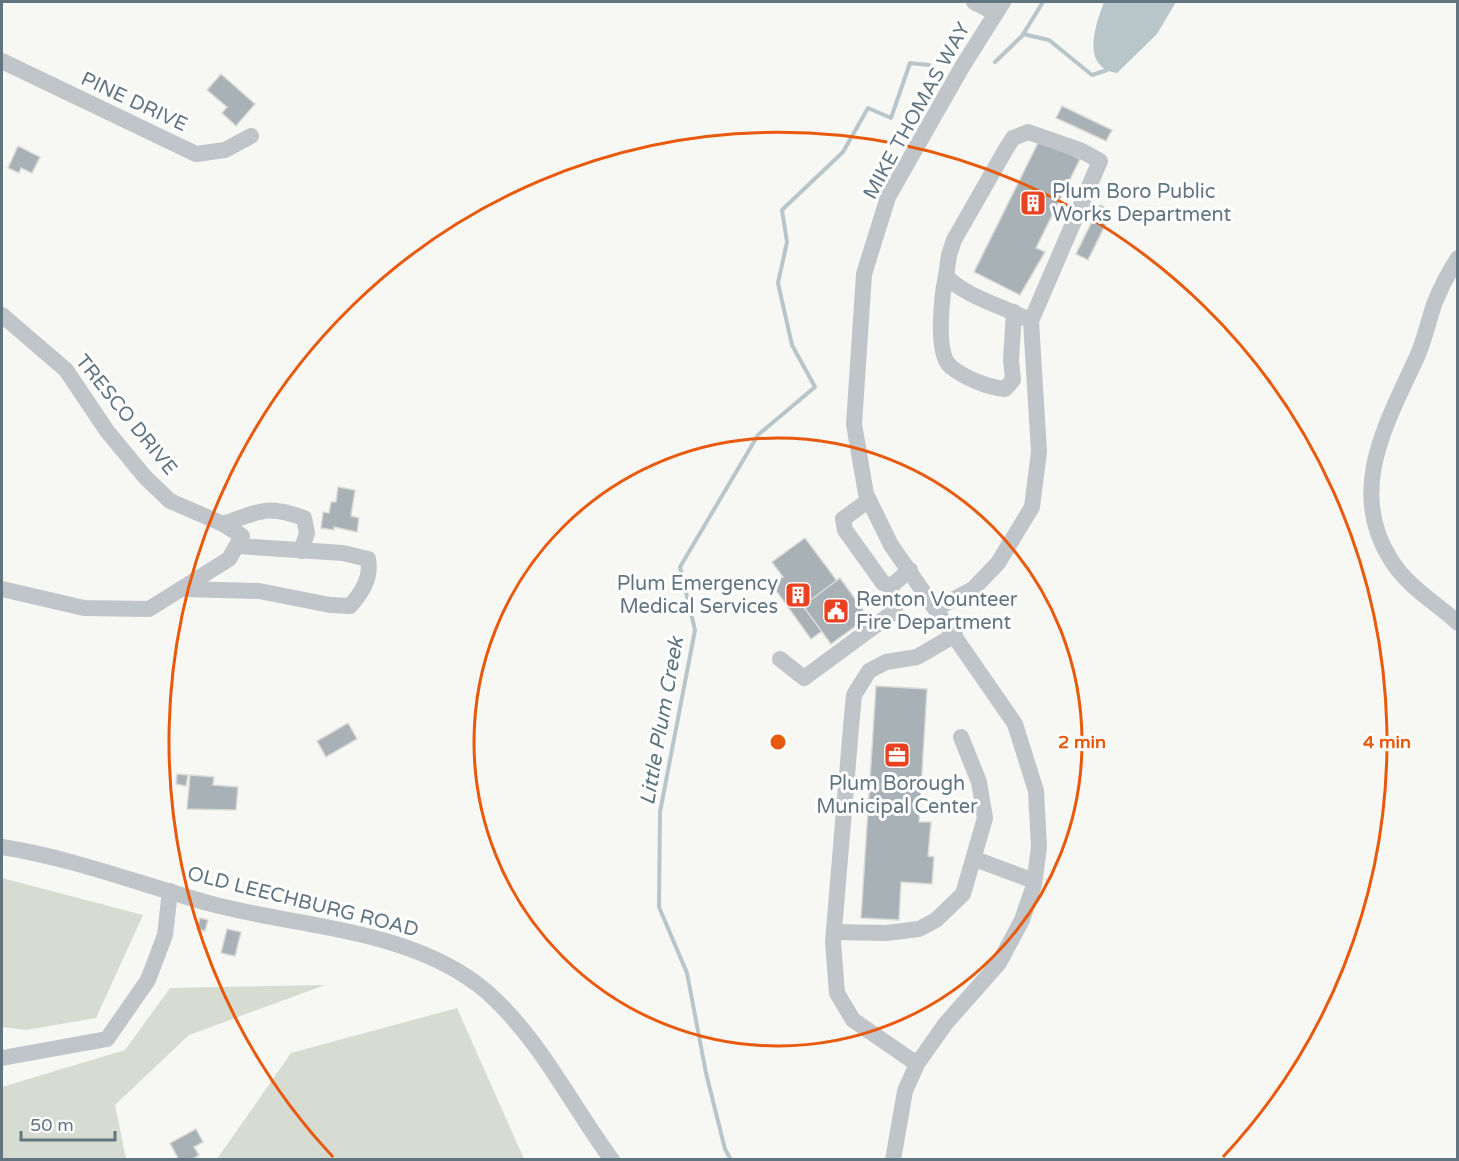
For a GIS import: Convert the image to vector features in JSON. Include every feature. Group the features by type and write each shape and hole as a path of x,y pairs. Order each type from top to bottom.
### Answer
{"street":[{"path":"974,2 1000,7"},
{"name":"MIKE THOMAS WAY","path":"893,1160 905,1091 917,1064 946,1023 999,963 1022,921 1034,881 1039,847 1036,790 1015,724 937,608 891,545 868,500 854,424 864,274 888,197 962,67 1000,7"},
{"name":"PINE DRIVE","path":"2,61 196,154 225,150 251,136"},
{"path":"937,608 973,589 998,563 1032,507 1039,452 1031,321 1100,161 1080,150 1028,132 1012,138 954,240 949,255 941,300 944,356 950,366 988,387 1005,389 1013,380 1011,360 1014,312"},
{"path":"1458,258 1435,303 1423,344 1379,442 1371,499 1373,525 1391,561 1414,586 1458,623"},
{"path":"946,276 963,291 1031,321"},
{"name":"TRESCO DRIVE","path":"2,315 66,370 107,431 145,477 170,501 223,524 242,536 237,546"},
{"path":"868,500 843,519 845,530 883,583 891,586"},
{"path":"223,524 260,509 285,511 303,518 307,533 301,551"},
{"path":"2,589 84,608 148,609 229,559 237,546 343,553 368,559 370,570 360,595 350,606 330,605 259,591 182,590"},
{"path":"891,586 910,570"},
{"path":"780,658 804,678 819,670 895,611 891,586"},
{"path":"917,1064 853,1020 837,993 834,932 854,695 869,672 886,662 917,657 955,635"},
{"path":"834,932 886,933 919,928 936,920 963,894 975,859 984,818 979,782 961,737"},
{"name":"OLD LEECHBURG ROAD","path":"2,848 100,870 210,903 403,945 448,964 486,991 520,1024 612,1160"},
{"path":"975,859 1034,881"},
{"path":"2,1058 107,1040 148,980 165,935 170,891"}],"shaded area":[{"path":"1104,2 1176,2 1157,34 1117,73 1105,69 1098,62 1095,54 1095,33"},
{"path":"2,878 143,915 96,1018 26,1030 2,1027"},
{"path":"325,985 189,1035 115,1105 126,1159 2,1159 2,1087 125,1050 170,988"},
{"path":"457,1008 524,1159 217,1159 291,1053"}],"building":[{"path":"221,74 255,104 236,126 222,113 227,107 207,90"},
{"path":"1062,106 1112,130 1106,141 1056,118"},
{"name":"Plum Boro Public Works Department","path":"1040,139 1080,159 1036,248 1045,252 1020,295 974,272"},
{"path":"18,146 40,157 32,173 21,168 19,173 8,168"},
{"path":"1100,205 1112,211 1088,260 1076,254"},
{"path":"338,487 355,490 351,516 359,518 357,532 334,527 334,530 321,528 323,512 329,513 331,502 336,502"},
{"name":"Plum Emergency Medical Services","path":"805,538 837,581 803,606 822,631 811,639 772,585 783,577 772,562"},
{"name":"Renton Vounteer Fire Department","path":"840,578 868,617 831,644 803,606"},
{"name":"Plum Borough Municipal Center","path":"876,686 927,689 919,822 931,822 928,856 934,857 932,884 901,882 899,920 861,918"},
{"path":"348,723 357,739 326,757 317,741"},
{"path":"177,774 188,775 186,786 176,784"},
{"path":"190,775 214,777 213,785 238,787 236,810 187,809"},
{"path":"200,918 208,920 205,931 197,929"},
{"path":"227,929 241,932 235,956 221,953"},
{"path":"196,1129 203,1142 194,1147 199,1155 191,1160 179,1160 170,1143"}],"waterway":[{"name":"Little Plum Creek","path":"995,62 1022,36 1043,2"},
{"path":"1023,34 1049,40 1092,75 1107,70"},
{"name":"Little Plum Creek","path":"731,1160 725,1149 706,1073 687,973 659,907 660,812 695,630 680,567 758,435 815,387 792,345 778,283 787,242 782,210 843,152 868,108 891,118 910,63 929,65"}],"place":[{"name":"Plum Boro Public Works Department","path":"1033,203"},
{"name":"Plum Emergency Medical Services","path":"798,595"},
{"name":"Renton Vounteer Fire Department","path":"836,611"},
{"name":"Plum Borough Municipal Center","path":"897,755"}]}
